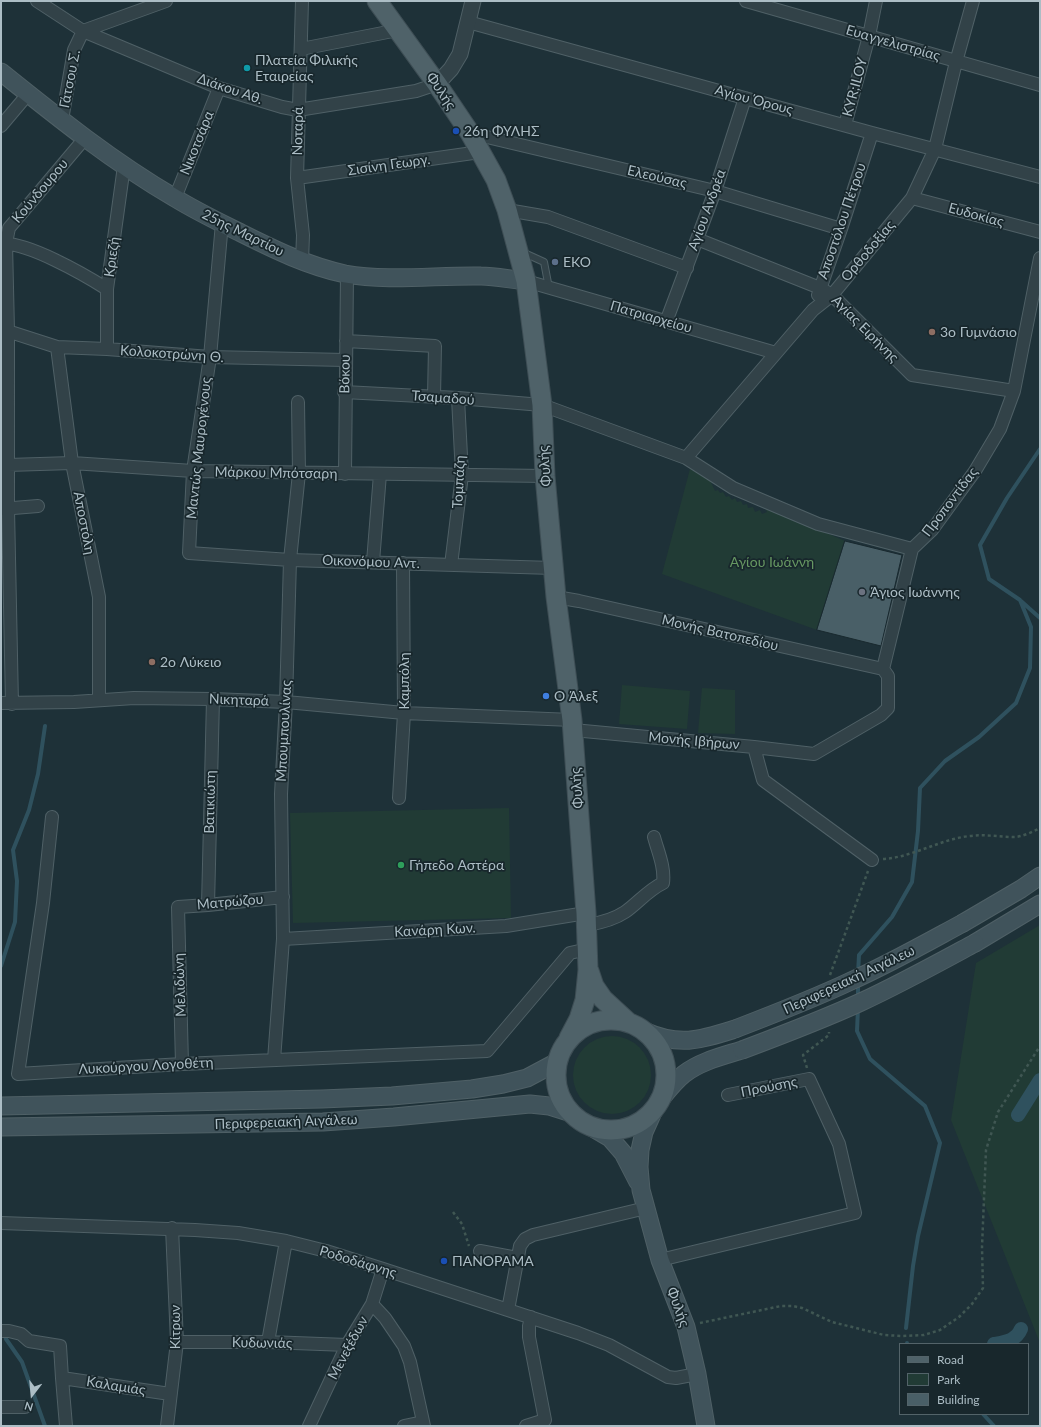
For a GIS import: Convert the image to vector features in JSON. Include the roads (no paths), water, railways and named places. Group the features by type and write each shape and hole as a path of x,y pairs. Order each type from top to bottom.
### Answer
{"main road":[{"name":"Φυλής","path":"377,1 437,84 470,133 496,180 507,210 526,281 542,405 545,476 556,597 573,725 588,949 586,1000 570,1038"},
{"name":"25ης Μαρτίου","path":"1,72 85,138 124,166 175,198 222,224 302,262 347,274 373,277 483,276 526,281"},
{"name":"Περιφερειακή Αιγάλεω","path":"644,1031 672,1041 710,1037 794,1007 852,981 908,953 963,923 1040,876"},
{"name":"Περιφερειακή Αιγάλεω","path":"657,1106 672,1086 684,1074 699,1065 802,1028 861,1002 919,974 975,943 1040,904"},
{"name":"Φυλής","path":"588,970 594,986 603,999 628,1022"},
{"path":"607,1020 628,1022 644,1031 657,1045 665,1062 666,1081 657,1106 641,1122 626,1129 610,1131 593,1128 580,1122 568,1112 559,1096 555,1079 557,1062 562,1049 570,1038 586,1025 607,1020"},
{"name":"Περιφερειακή Αιγάλεω","path":"1,1106 322,1100 392,1096 472,1089 504,1084 528,1078 557,1062"},
{"name":"Περιφερειακή Αιγάλεω","path":"1,1127 323,1122 410,1116 530,1104 549,1106 568,1112"},
{"name":"Φυλής","path":"641,1190 639,1167 640,1150 644,1132 657,1106"},
{"name":"Φυλής","path":"593,1128 610,1138 623,1153 641,1190 660,1260 686,1326 697,1374 706,1426"}],"street":[{"name":"Διάκου Αθ.","path":"37,1 83,32 219,88 282,107 298,110 416,91 437,84"},
{"name":"Γάτσου Σ.","path":"62,120 74,50 83,32 166,1"},
{"name":"Νοταρά","path":"302,1 297,178 303,235 302,262"},
{"path":"437,84 451,69 460,54 473,1"},
{"name":"Ευαγγελιστρίας","path":"746,1 1040,85"},
{"name":"KYR;ILOY","path":"845,125 869,36 876,1"},
{"name":"Ορθοδοξίας","path":"686,458 813,310 832,295 912,198 935,149 956,62 973,1"},
{"name":"Αγίου Όρους","path":"468,22 872,133 1040,177"},
{"path":"301,49 398,30"},
{"name":"Νικοτσάρα","path":"175,198 219,88"},
{"path":"1,126 28,94"},
{"name":"Αγίου Ανδρέα","path":"666,322 715,191 745,98"},
{"name":"Ελεούσας","path":"470,133 715,191 841,229"},
{"name":"Αποστόλου Πέτρου","path":"813,310 872,133"},
{"name":"Κούνδουρου","path":"6,704 4,509 8,465 4,388 3,244 9,228 85,138"},
{"name":"Σισίνη Γεωργ.","path":"297,178 480,152"},
{"name":"Κριεζή","path":"107,349 107,289 124,166"},
{"name":"Ευδοκίας","path":"912,198 1040,232"},
{"path":"507,210 548,217 687,268"},
{"name":"Μαντώς Μαυρογένους","path":"189,553 194,471 210,357 222,224"},
{"name":"Αγίας Ειρήνης","path":"697,239 820,288 832,295 912,375 1014,391"},
{"path":"3,244 31,250 84,274 107,289"},
{"name":"Προποντίδας","path":"814,754 881,715 888,708 888,676 883,670 912,548 932,530 975,471 1000,429 1014,391 1040,258"},
{"name":"Βόκου","path":"344,474 344,392 347,274"},
{"name":"Πατριαρχείου","path":"526,281 776,353"},
{"name":"Κολοκοτρώνη Θ.","path":"4,330 57,347 107,349 210,357 345,360"},
{"path":"346,341 435,346 434,397"},
{"name":"Αποστόλη","path":"57,347 72,463 99,597 99,700"},
{"name":"Τσαμαδού","path":"344,392 458,398 542,405"},
{"name":"Τομπάζη","path":"451,565 462,474 458,398"},
{"name":"Μπουμπουλίνας","path":"274,1060 283,939 281,794 286,702 290,560 299,474 298,402"},
{"path":"542,405 686,458 733,488 818,524 912,548"},
{"name":"Μάρκου Μπότσαρη","path":"8,465 72,463 194,471 299,474 462,474 545,476"},
{"path":"373,562 380,474"},
{"path":"4,509 38,506"},
{"name":"Οικονόμου Αντ.","path":"189,553 290,560 553,568"},
{"name":"Καμπόλη","path":"399,798 404,713 403,563"},
{"name":"Μονής Βατοπεδίου","path":"556,597 883,670"},
{"name":"Νικηταρά","path":"6,704 134,698 213,699 286,702 404,713 573,725"},
{"name":"Βατικιώτη","path":"208,905 213,699"},
{"name":"Μονής Ιβήρων","path":"573,725 814,754"},
{"path":"754,747 763,780 872,860"},
{"name":"Λυκούργου Λογοθέτη","path":"52,817 43,903 18,1074 182,1064 487,1051 570,953 588,949"},
{"name":"Κανάρη Κων.","path":"283,939 506,926 586,919 599,923 614,918 626,911 655,886 663,883 661,862 654,837"},
{"name":"Ματρώζου","path":"178,907 283,897"},
{"name":"Μελιδώνη","path":"178,907 182,1064"},
{"name":"Προύσης","path":"660,1260 855,1213 839,1144 809,1078 728,1095"},
{"path":"508,1310 517,1258 520,1246 525,1239 533,1235 646,1208"},
{"name":"Ροδοδάφνης","path":"1,1223 172,1228 238,1233 286,1241 326,1251 383,1269 595,1339 629,1355 668,1377 676,1378 697,1374"},
{"name":"Κίτρων","path":"167,1426 177,1342 172,1228"},
{"path":"268,1342 286,1241"},
{"path":"480,1252 517,1258"},
{"name":"Μενεξέδων","path":"309,1426 347,1345 372,1304 383,1269"},
{"path":"372,1304 385,1318 404,1346 410,1362 424,1424 404,1426"},
{"path":"526,1426 545,1420 528,1337 531,1317"},
{"path":"1,1331 21,1334 29,1341 60,1346 66,1426"},
{"name":"Κυδωνιάς","path":"177,1342 268,1342 347,1345"},
{"name":"Καλαμιάς","path":"62,1378 170,1394"},
{"path":"1,1407 25,1407"}],"lane":[{"path":"519,251 544,262 549,288"}],"waterway":[{"path":"858,974 859,955 892,917 912,882 918,831 920,788 945,761 979,737 1016,703 1030,668 1031,627 1020,600 989,579 980,545 1007,498 1040,449"},
{"path":"1021,601 1040,618"},
{"path":"1,966 15,922 17,881 13,850 29,810 38,774 45,726"},
{"path":"858,982 858,1000"},
{"path":"858,1008 857,1031 870,1059 925,1106 940,1143 918,1236 906,1328"},
{"path":"1018,1115 1040,1080"},
{"path":"1000,1343 1006,1342 1013,1338 1021,1329"},
{"path":"5,1334 6,1339 22,1362 45,1426"},
{"path":"984,1415 994,1426"}],"place":[{"name":"Πλατεία Φιλικής Εταιρείας","path":"247,68"},
{"name":"26η ΦΥΛΗΣ","path":"456,131"},
{"name":"EKO","path":"555,262"},
{"name":"3ο Γυμνάσιο","path":"932,332"},
{"name":"Άγιος Ιωάννης","path":"862,592"},
{"name":"2ο Λύκειο","path":"152,662"},
{"name":"Ο Άλεξ","path":"546,696"},
{"name":"Γήπεδο Αστέρα","path":"401,865"},
{"name":"ΠΑΝΟΡΑΜΑ","path":"444,1261"}],"park label":[{"name":"Αγίου Ιωάννη","path":"772,562"}]}
